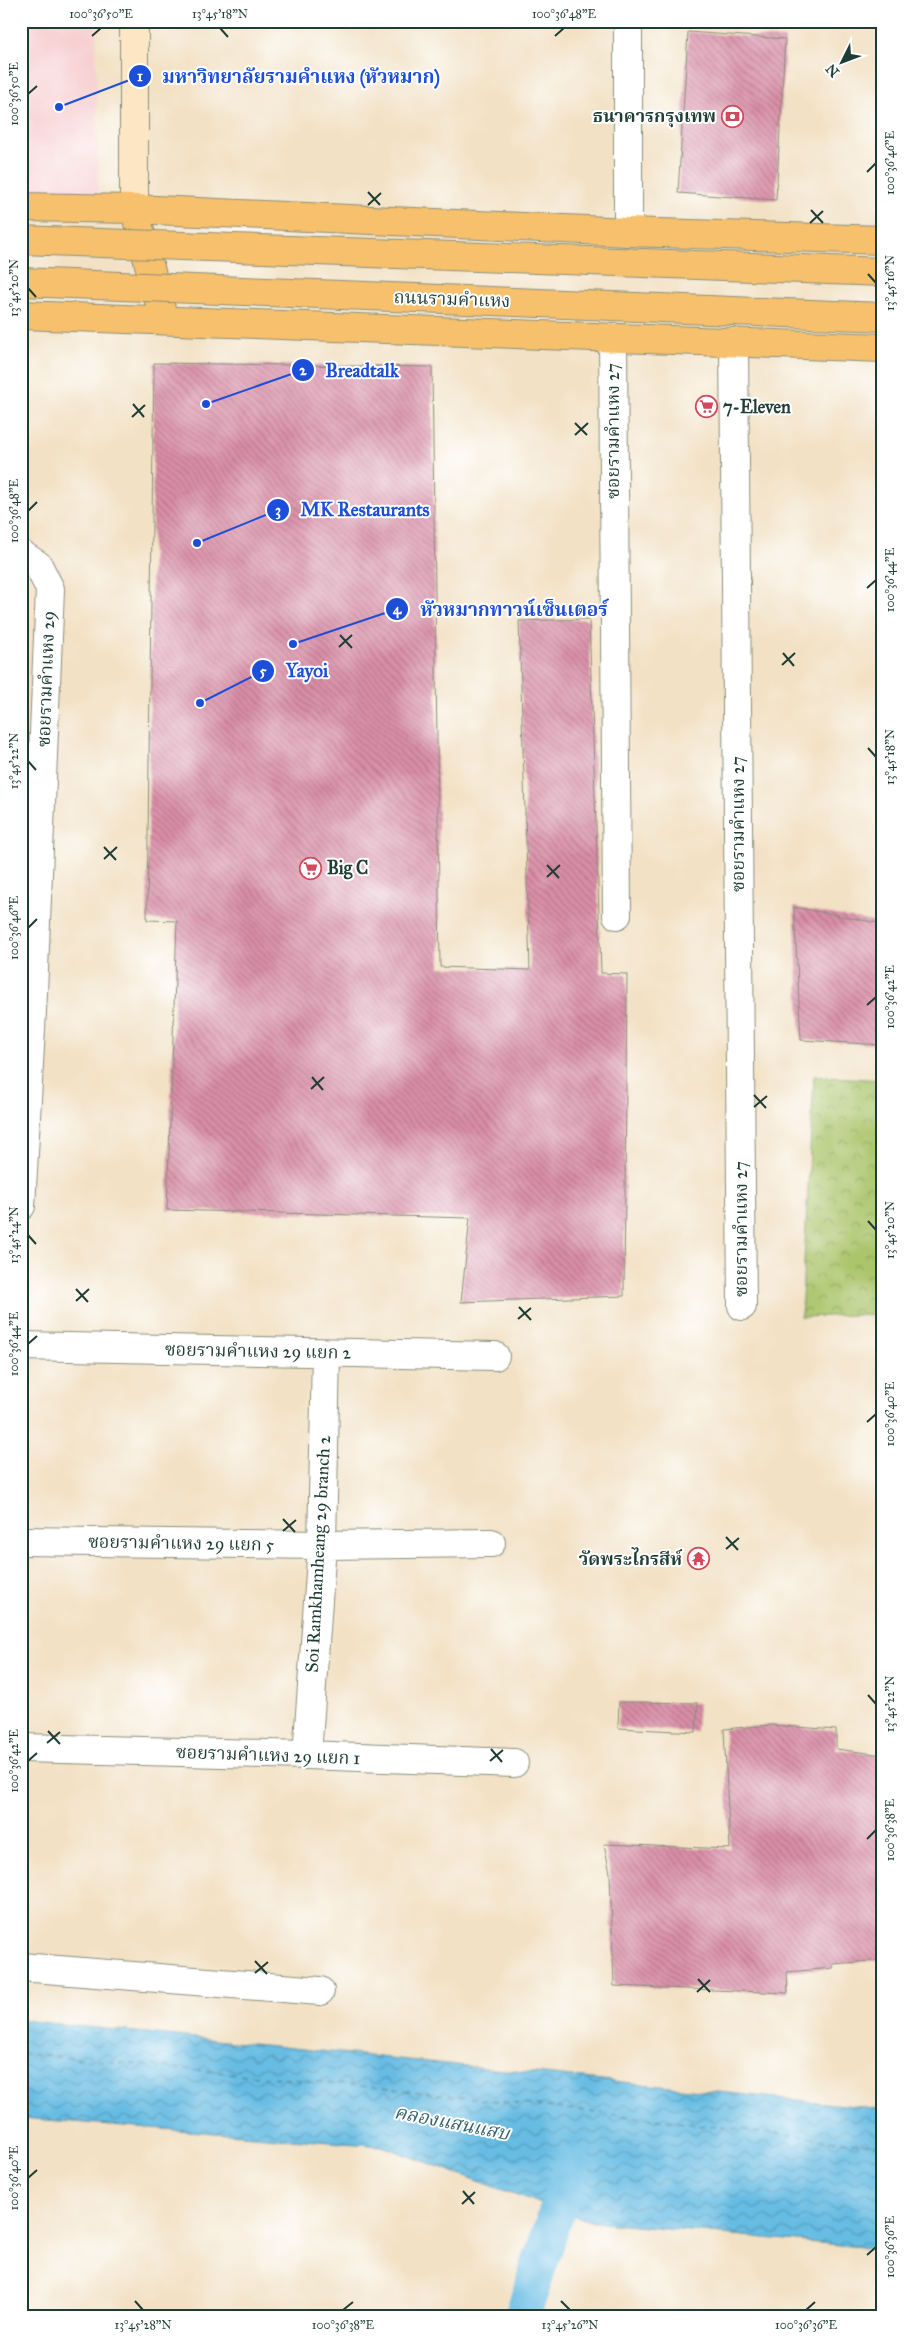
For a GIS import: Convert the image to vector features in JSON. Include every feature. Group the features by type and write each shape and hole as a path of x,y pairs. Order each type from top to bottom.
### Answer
{"main road":[{"path":"134,21 134,210 165,321"},
{"path":"21,207 134,210 628,232 883,240"},
{"path":"21,240 883,272"},
{"name":"ถนนรามคำแหง","path":"21,282 883,317"},
{"name":"ถนนรามคำแหง","path":"21,315 883,348"}],"street":[{"path":"628,21 628,232"},
{"name":"ซอยรามคำแหง 27","path":"613,337 617,915"},
{"name":"ซอยรามคำแหง 27","path":"734,342 742,1306"},
{"name":"ซอยรามคำแหง 29","path":"21,554 38,566 50,589 27,992 21,1206"},
{"name":"ซอยรามคำแหง 29 แยก 2","path":"21,1346 495,1356"},
{"name":"Soi Ramkhamheang 29 branch 2","path":"307,1755 322,1545 326,1353"},
{"name":"ซอยรามคำแหง 29 แยก 5","path":"21,1541 322,1545 491,1543"},
{"name":"ซอยรามคำแหง 29 แยก 1","path":"21,1748 307,1755 514,1763"},
{"path":"21,1968 320,1991"}],"shaded area":[{"path":"21,21 96,21 98,198 21,193"}],"green space":[{"path":"814,1076 883,1080 883,1314 801,1317"}],"water":[{"name":"คลองแสนแสบ","path":"21,2020 883,2109 883,2249 592,2222 382,2146 21,2118"}],"building":[{"name":"ธนาคารกรุงเทพ","path":"688,32 785,39 776,200 678,193"},
{"path":"154,363 432,367 440,967 530,970 519,621 589,619 601,973 627,974 624,1296 461,1302 470,1218 167,1210 177,921 147,920"},
{"path":"794,907 883,924 883,1045 801,1040"},
{"path":"619,1702 698,1703 696,1732 618,1728"},
{"path":"771,1725 836,1730 836,1749 883,1755 883,1960 833,1964 833,1968 787,1972 788,1993 614,1986 610,1873 604,1844 730,1849 724,1729"}],"waterway":[{"path":"522,2317 573,2162"}],"ferry route":[{"path":"21,2053 402,2090 883,2146"}],"place":[{"name":"มหาวิทยาลัยรามคำแหง (หัวหมาก)","path":"59,107"},
{"name":"ธนาคารกรุงเทพ","path":"732,116"},
{"name":"Breadtalk","path":"206,404"},
{"name":"7-Eleven","path":"707,407"},
{"name":"MK Restaurants","path":"197,543"},
{"name":"หัวหมากทาวน์เซ็นเตอร์","path":"293,644"},
{"name":"Yayoi","path":"200,703"},
{"name":"Big C","path":"311,868"},
{"name":"วัดพระไกรสีห์","path":"698,1559"}]}
